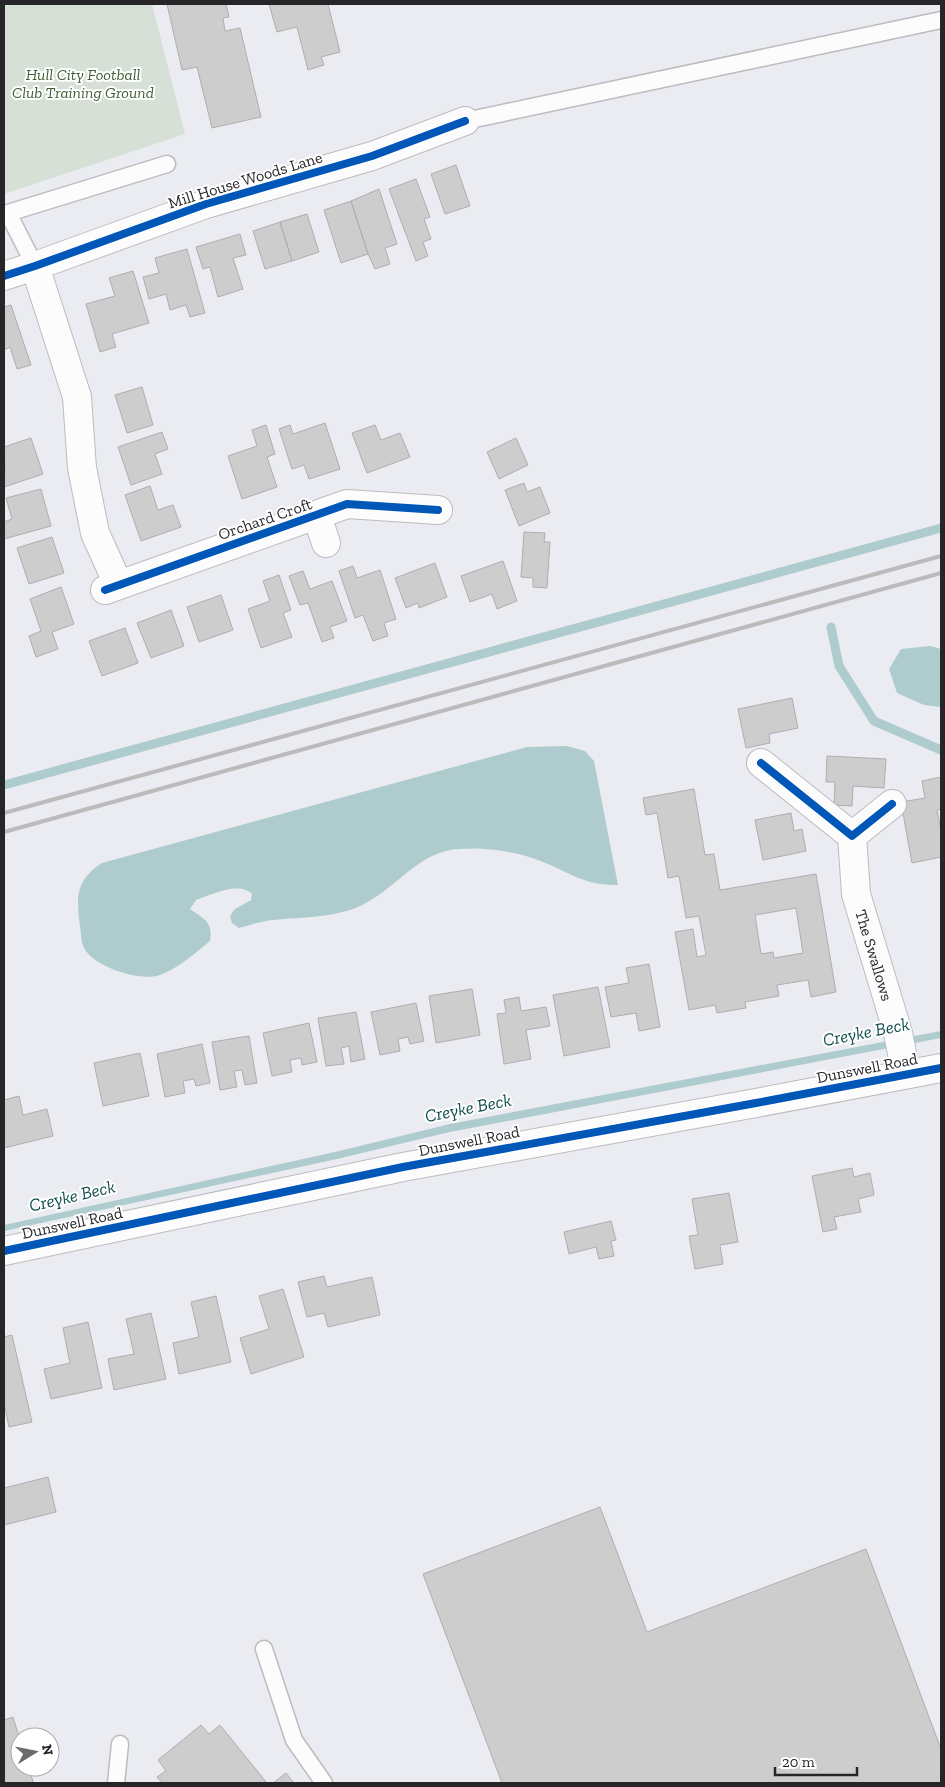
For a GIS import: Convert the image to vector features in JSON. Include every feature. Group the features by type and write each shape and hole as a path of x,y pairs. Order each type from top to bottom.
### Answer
{"street":[{"name":"Mill House Woods Lane","path":"4,276 206,204 372,156 466,121"},
{"name":"Orchard Croft","path":"35,266 77,397 82,468 95,533 111,587 347,504 438,510"},
{"name":"Orchard Croft","path":"317,516 326,543"},
{"path":"761,763 852,836 892,804"},
{"name":"The Swallows","path":"852,836 856,894 903,1055"},
{"name":"Dunswell Road","path":"4,1251 412,1165 756,1103 903,1055 941,1068"}],"lane":[{"path":"466,121 941,20"},
{"path":"35,266 8,213 167,164"},
{"path":"264,1648 294,1740 324,1783"},
{"path":"116,1783 120,1744"}],"green space":[{"name":"Hull City Football Club Training Ground","path":"4,4 152,4 185,134 4,194"}],"water":[{"path":"930,646 941,649 941,707 924,705 897,693 889,669 901,649"},
{"path":"567,746 585,751 594,761 618,885 605,885 584,880 546,863 517,854 489,849 460,849 433,855 410,870 378,896 344,912 269,921 239,928 232,923 230,916 235,909 251,900 252,894 246,890 225,890 196,900 190,909 209,925 210,941 180,965 160,975 151,977 130,975 118,971 97,961 84,948 78,897 87,876 102,863 527,747"},
{"path":"941,1031 941,1038 450,1132 337,1159 4,1231 4,1225 335,1152 450,1124"}],"building":[{"path":"167,4 226,4 229,17 223,18 225,31 240,28 261,117 212,128 197,67 182,70"},
{"path":"269,4 328,4 340,52 321,57 324,65 308,70 297,27 277,32"},
{"path":"456,165 470,206 445,214 431,174"},
{"path":"416,179 430,217 424,219 431,239 423,242 428,256 416,261 389,189"},
{"path":"379,189 397,244 385,248 390,264 375,269 368,254 351,201"},
{"path":"351,201 368,254 341,263 324,210"},
{"path":"307,214 319,252 292,261 280,222"},
{"path":"280,222 292,261 265,269 253,231"},
{"path":"240,234 246,255 233,258 243,289 218,297 210,267 203,269 196,247"},
{"path":"187,249 205,313 190,317 186,305 170,310 166,294 149,299 143,277 159,273 155,258"},
{"path":"133,271 149,323 112,334 116,347 100,352 86,304 115,296 109,278"},
{"path":"11,305 31,365 17,369 10,347 4,350 4,307"},
{"path":"142,387 153,425 127,433 115,395"},
{"path":"325,423 340,469 309,479 304,465 292,469 279,429 290,425 293,434"},
{"path":"266,425 275,454 267,457 277,487 242,499 228,456 257,446 252,430"},
{"path":"375,425 381,440 400,433 410,457 367,473 352,433"},
{"path":"162,432 168,449 155,454 162,474 131,485 118,447"},
{"path":"31,438 43,474 4,487 4,447"},
{"path":"516,438 528,465 499,479 487,452"},
{"path":"524,483 527,492 540,487 550,513 519,526 505,490"},
{"path":"150,486 158,510 173,505 181,527 141,541 125,495"},
{"path":"41,489 51,526 4,539 4,522 12,519 6,498"},
{"path":"524,532 545,533 544,542 550,542 547,588 533,587 533,578 521,577"},
{"path":"52,537 64,573 29,584 17,548"},
{"path":"503,561 517,601 497,609 492,594 470,602 461,576"},
{"path":"435,563 447,597 419,608 418,603 406,608 395,578"},
{"path":"353,566 357,578 380,570 396,619 384,623 388,636 373,641 363,615 355,618 339,571"},
{"path":"303,571 310,589 332,581 347,621 330,627 334,638 322,642 308,603 300,605 289,576"},
{"path":"279,575 291,610 283,613 292,637 261,648 248,609 270,601 263,581"},
{"path":"61,587 74,624 52,632 58,649 36,657 29,636 41,631 30,599"},
{"path":"221,595 233,630 199,642 187,607"},
{"path":"171,610 184,646 151,658 137,623"},
{"path":"125,628 138,663 102,676 89,641"},
{"path":"792,698 798,728 769,734 770,743 746,748 738,709"},
{"path":"827,756 886,759 884,788 853,786 852,806 834,805 835,782 826,782"},
{"path":"941,777 941,809 937,810 941,830 941,857 912,863 901,802 925,798 922,781"},
{"path":"694,789 705,855 714,854 720,890 816,874 836,992 811,997 808,980 777,985 779,996 745,1002 746,1008 717,1013 715,1005 689,1010 675,932 693,929 697,957 706,955 699,916 686,918 679,876 668,878 657,813 646,815 643,798","holes":["796,908 803,953 774,958 773,952 761,954 755,915"]},
{"path":"791,813 794,831 802,829 806,851 763,860 755,820"},
{"path":"649,964 660,1027 639,1031 636,1013 611,1017 605,987 629,983 626,968"},
{"path":"598,987 610,1047 564,1056 553,995"},
{"path":"472,989 480,1035 436,1043 429,996"},
{"path":"519,997 521,1011 546,1007 550,1026 526,1030 531,1059 504,1064 497,1014 506,1013 504,1000"},
{"path":"416,1003 424,1041 410,1044 408,1037 398,1039 400,1051 380,1055 371,1012"},
{"path":"356,1012 365,1059 351,1062 349,1046 341,1048 344,1064 326,1066 318,1018"},
{"path":"309,1023 317,1062 302,1065 301,1058 290,1060 292,1072 272,1076 263,1033"},
{"path":"249,1036 257,1083 245,1085 242,1070 234,1071 237,1087 220,1090 212,1042"},
{"path":"202,1044 210,1083 196,1086 194,1079 183,1081 185,1093 165,1097 157,1054"},
{"path":"140,1053 149,1096 103,1106 94,1063"},
{"path":"19,1096 23,1115 47,1109 53,1136 4,1148 4,1100"},
{"path":"852,1168 854,1177 870,1173 874,1195 858,1199 861,1212 834,1217 837,1229 823,1232 812,1176"},
{"path":"729,1193 738,1242 720,1245 723,1264 695,1269 689,1236 698,1235 692,1199"},
{"path":"611,1221 616,1240 611,1241 614,1256 599,1259 596,1247 569,1254 564,1232"},
{"path":"324,1276 327,1287 372,1277 380,1315 328,1327 324,1313 307,1317 298,1282"},
{"path":"283,1289 304,1357 251,1374 240,1338 269,1329 259,1296"},
{"path":"216,1296 231,1362 179,1374 173,1343 199,1337 191,1302"},
{"path":"151,1313 166,1379 114,1390 108,1359 134,1354 126,1319"},
{"path":"88,1322 102,1388 51,1399 44,1369 70,1363 63,1328"},
{"path":"12,1335 32,1422 9,1427 4,1403 4,1337"},
{"path":"48,1477 56,1512 4,1525 4,1488"},
{"path":"600,1507 647,1632 866,1549 941,1749 941,1783 502,1783 423,1574"},
{"path":"13,1717 16,1727 10,1727 10,1777 32,1777 33,1782 4,1783 4,1720"},
{"path":"201,1725 209,1734 220,1725 267,1783 162,1783 157,1777 166,1771 158,1760"},
{"path":"286,1773 294,1783 273,1783"}],"waterway":[{"path":"4,785 941,528"},
{"path":"831,627 839,666 874,721 941,750"}],"railway":[{"path":"4,813 941,556"},
{"path":"4,832 941,573"}],"cycle path":[{"path":"4,276 206,204 372,156 465,121"},
{"path":"105,590 347,504 438,510"},
{"path":"761,763 852,836 892,804"},
{"path":"4,1251 403,1167 941,1068"}],"water label":[{"name":"Creyke Beck","path":"866,1032"},
{"name":"Creyke Beck","path":"468,1108"},
{"name":"Creyke Beck","path":"72,1196"}]}
